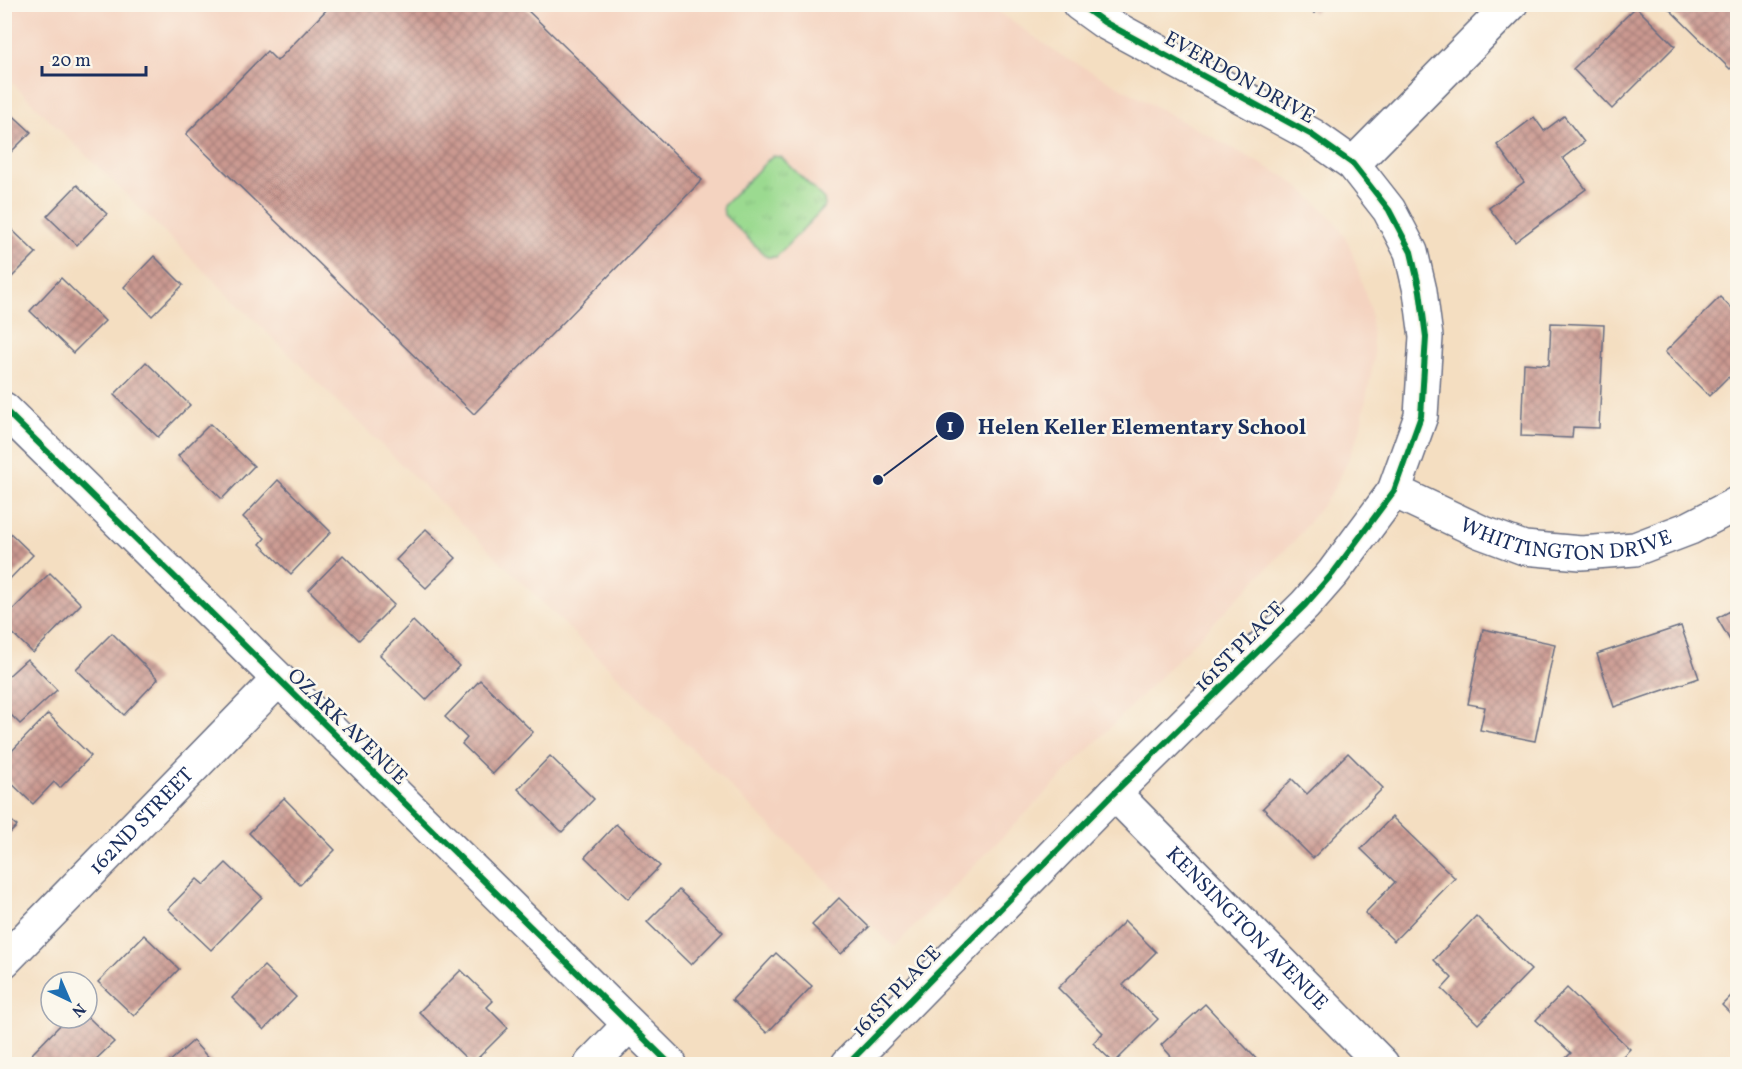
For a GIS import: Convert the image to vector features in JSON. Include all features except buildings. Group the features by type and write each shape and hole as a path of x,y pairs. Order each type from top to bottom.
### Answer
{"street":[{"name":"EVERDON DRIVE","path":"1079,4 1104,21 1312,135 1353,164"},
{"path":"1353,164 1511,4"},
{"name":"161ST PLACE","path":"848,1065 1114,793 1305,605 1334,573 1394,491 1421,416 1426,337 1420,291 1411,252 1389,210 1353,164"},
{"name":"OZARK AVENUE","path":"4,409 670,1065"},
{"name":"WHITTINGTON DRIVE","path":"1394,491 1481,532 1524,548 1581,553 1635,549 1690,528 1737,503"},
{"name":"162ND STREET","path":"4,961 278,680"},
{"name":"KENSINGTON AVENUE","path":"1114,793 1382,1065"},
{"path":"591,1065 629,1025"}],"shaded area":[{"path":"4,5 989,5 1057,53 1287,178 1335,221 1350,246 1370,308 1374,358 1360,430 1346,465 1330,495 1294,541 894,947 5,76"}],"green space":[{"path":"772,156 781,157 824,199 825,206 776,257 767,257 724,215 723,206"}],"cycle path":[{"path":"848,1064 1114,793 1305,605 1333,573 1394,491 1421,416 1426,337 1420,291 1411,252 1389,210 1353,164 1312,135 1104,22 1079,4"},
{"path":"4,409 670,1064"}],"place":[{"name":"Helen Keller Elementary School","path":"878,480"}]}
